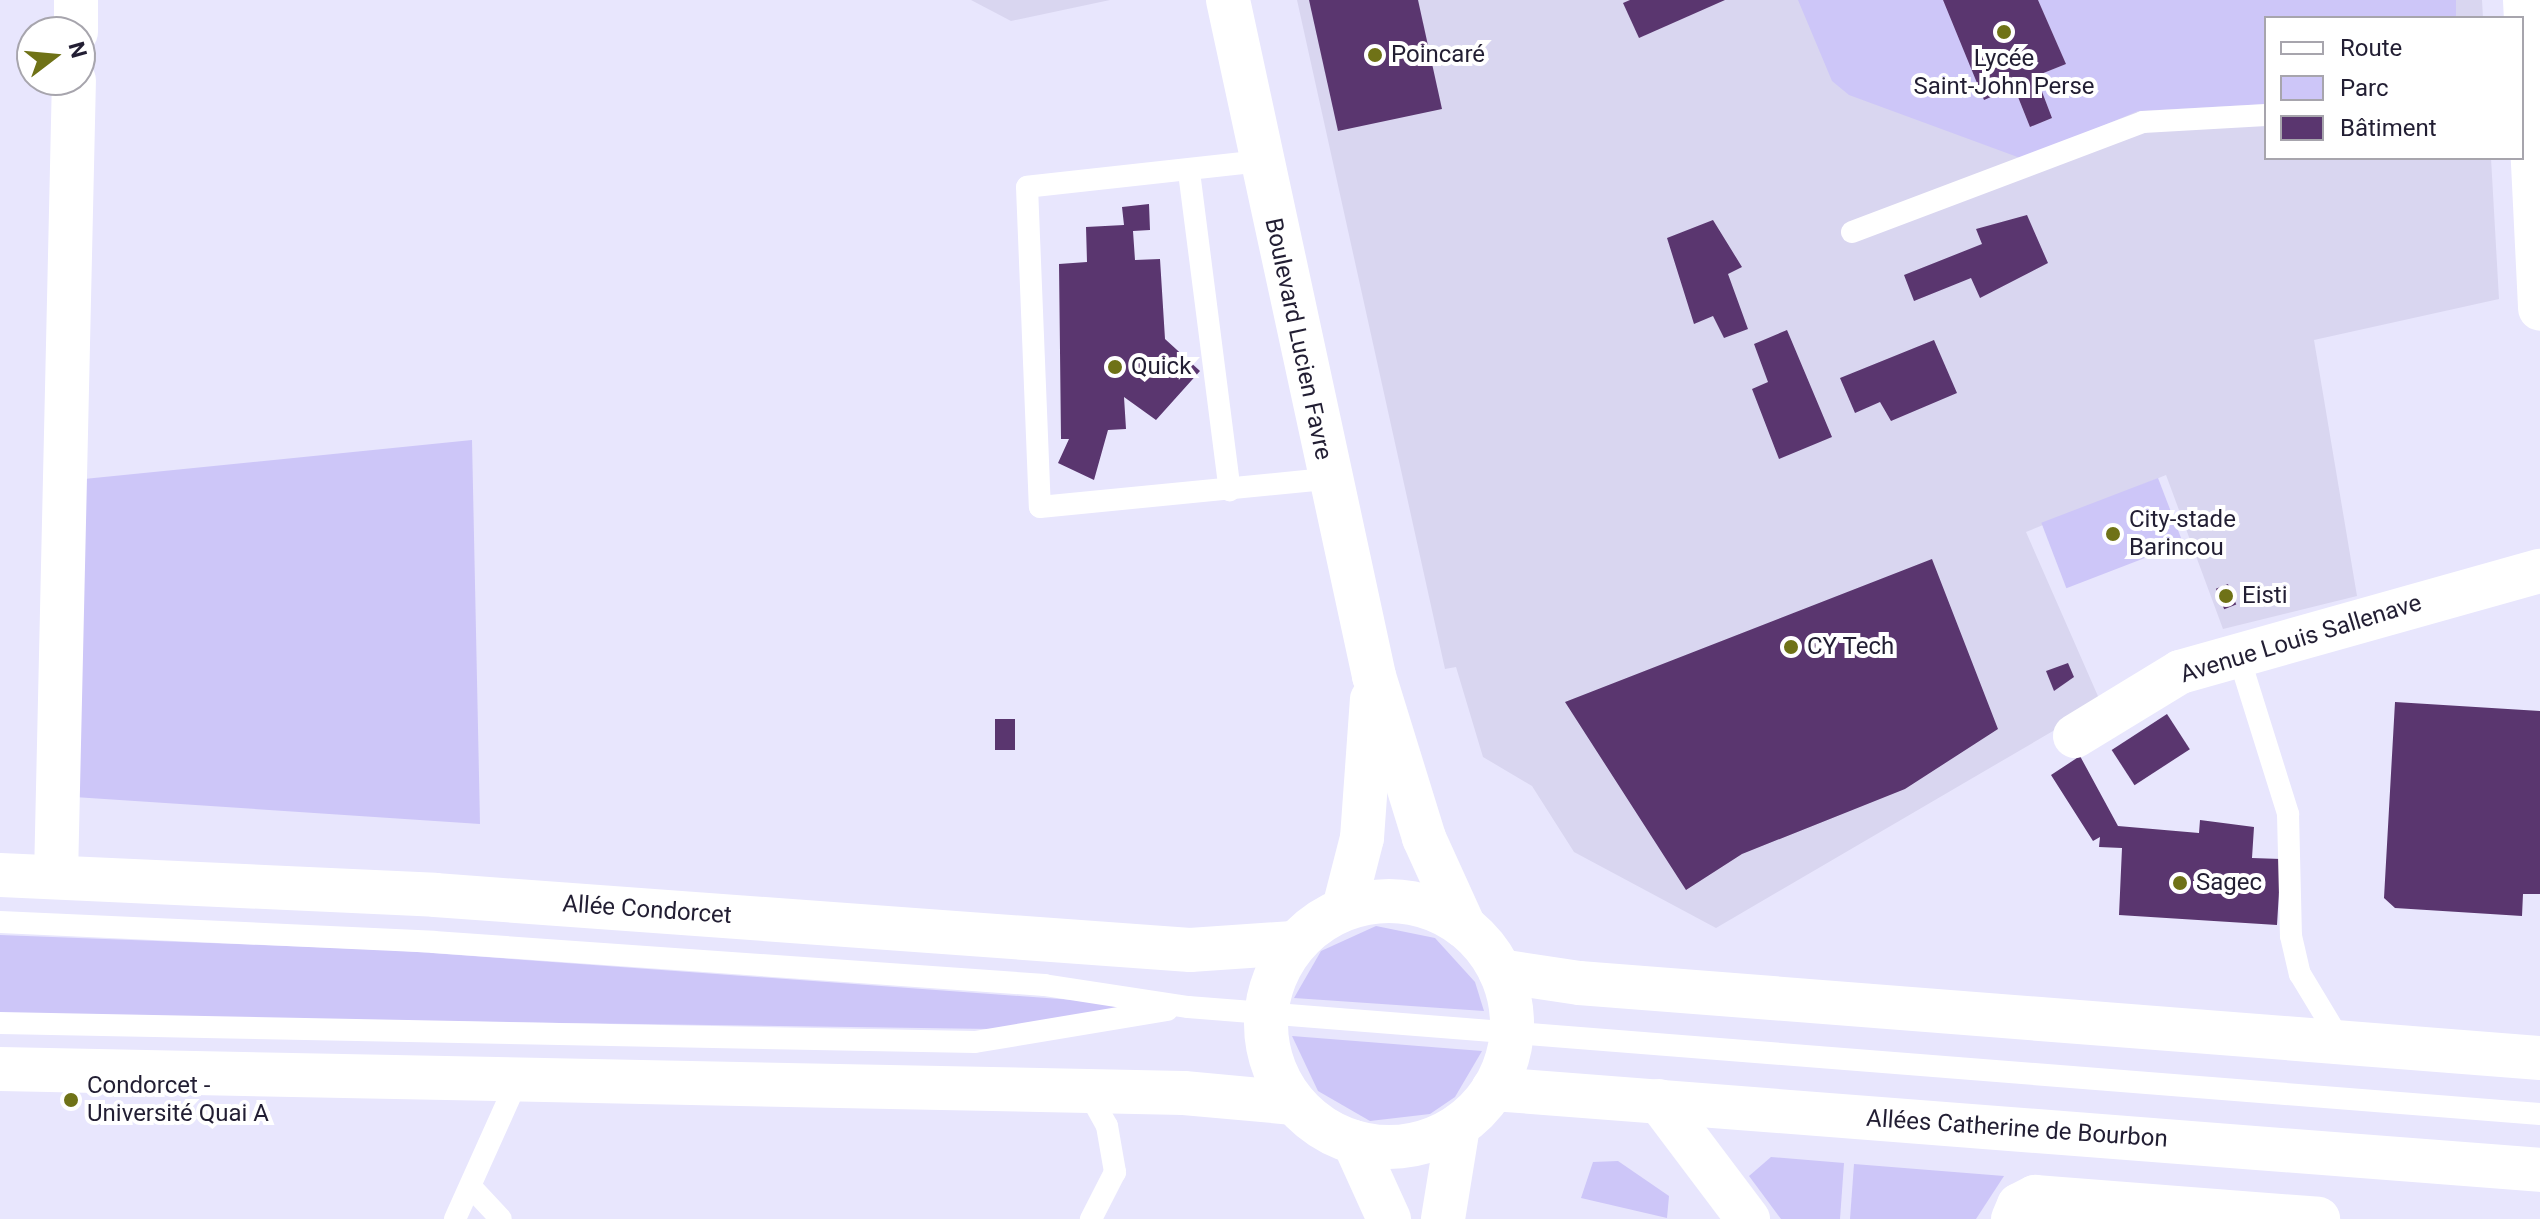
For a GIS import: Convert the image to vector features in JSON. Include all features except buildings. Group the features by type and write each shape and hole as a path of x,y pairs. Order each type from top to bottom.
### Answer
{"main road":[{"name":"Boulevard Lucien Favre","path":"1228,0 1328,479 1374,676 1424,838 1464,926"},
{"path":"2525,0 2526,101 2540,309"},
{"path":"56,877 74,96"},
{"name":"Avenue Louis Sallenave","path":"2075,736 2180,672 2540,571"},
{"name":"Boulevard Lucien Favre","path":"1344,908 1362,838 1374,676"},
{"name":"Allée Condorcet","path":"0,875 451,896 1190,950 1293,943"},
{"path":"0,1069 1087,1090 1294,1103 1354,1142 1406,1146 1458,1126 1493,1089 1510,1034 1500,971 1464,926 1412,902 1344,908 1293,943 1267,1013 1271,1058 1294,1103"},
{"path":"1500,971 1579,983 2540,1058"},
{"name":"Allées Catherine de Bourbon","path":"1493,1089 2540,1170"},
{"path":"1659,1101 1748,1219"},
{"path":"1443,1219 1458,1126"},
{"path":"1354,1142 1389,1219"},
{"path":"2013,1219 2019,1205 2035,1197 2318,1219"}],"lane":[{"path":"1852,232 2143,122 2264,115"},
{"path":"1261,161 1189,172 1027,187 1040,507 1328,479"},
{"path":"1189,172 1230,490"},
{"path":"2238,654 2288,814 2291,936 2300,974 2341,1042"},
{"path":"0,922 434,942 1044,985 1188,1007 2540,1114"},
{"path":"0,1023 975,1042 1188,1007"},
{"path":"455,1219 472,1188 518,1079"},
{"path":"1087,1090 1107,1126 1115,1172 1091,1219"},
{"path":"472,1188 501,1219"}],"shaded area":[{"path":"971,0 1110,0 1011,21"},
{"path":"1297,0 2482,0 2483,16 2264,16 2264,160 2491,160 2499,299 2314,340 2357,596 2223,629 2166,475 2026,532 2101,703 1716,928 1574,852 1532,786 1483,757 1456,667 1445,669"}],"green space":[{"path":"1798,0 1943,0 1984,99 2014,87 2030,127 2052,118 2036,76 2066,64 2038,0 2456,0 2456,16 2264,16 2264,104 2138,111 2023,159 1849,95 1832,81"},
{"path":"472,440 480,824 59,796 64,481"},
{"name":"City-stade Barincou","path":"2158,478 2183,543 2066,588 2041,523"},
{"path":"1376,926 1435,938 1475,982 1484,1011 1294,998 1321,951"},
{"path":"0,935 390,950 1155,1006 992,1029 0,1015"},
{"path":"1292,1036 1482,1051 1455,1097 1430,1114 1370,1121 1318,1091"},
{"path":"1771,1157 1844,1163 1840,1219 1781,1219 1749,1176"},
{"path":"1618,1161 1669,1196 1667,1218 1581,1198 1593,1162"},
{"path":"1854,1164 2004,1176 1976,1219 1850,1219"}],"place":[{"name":"Lycée Saint-John Perse","path":"2004,32"},
{"name":"Poincaré","path":"1375,55"},
{"name":"Quick","path":"1115,367"},
{"name":"City-stade Barincou","path":"2113,534"},
{"name":"Eisti","path":"2226,596"},
{"name":"CY Tech","path":"1791,647"},
{"name":"Sagec","path":"2180,883"},
{"name":"Condorcet - Université Quai A","path":"71,1100"}]}
